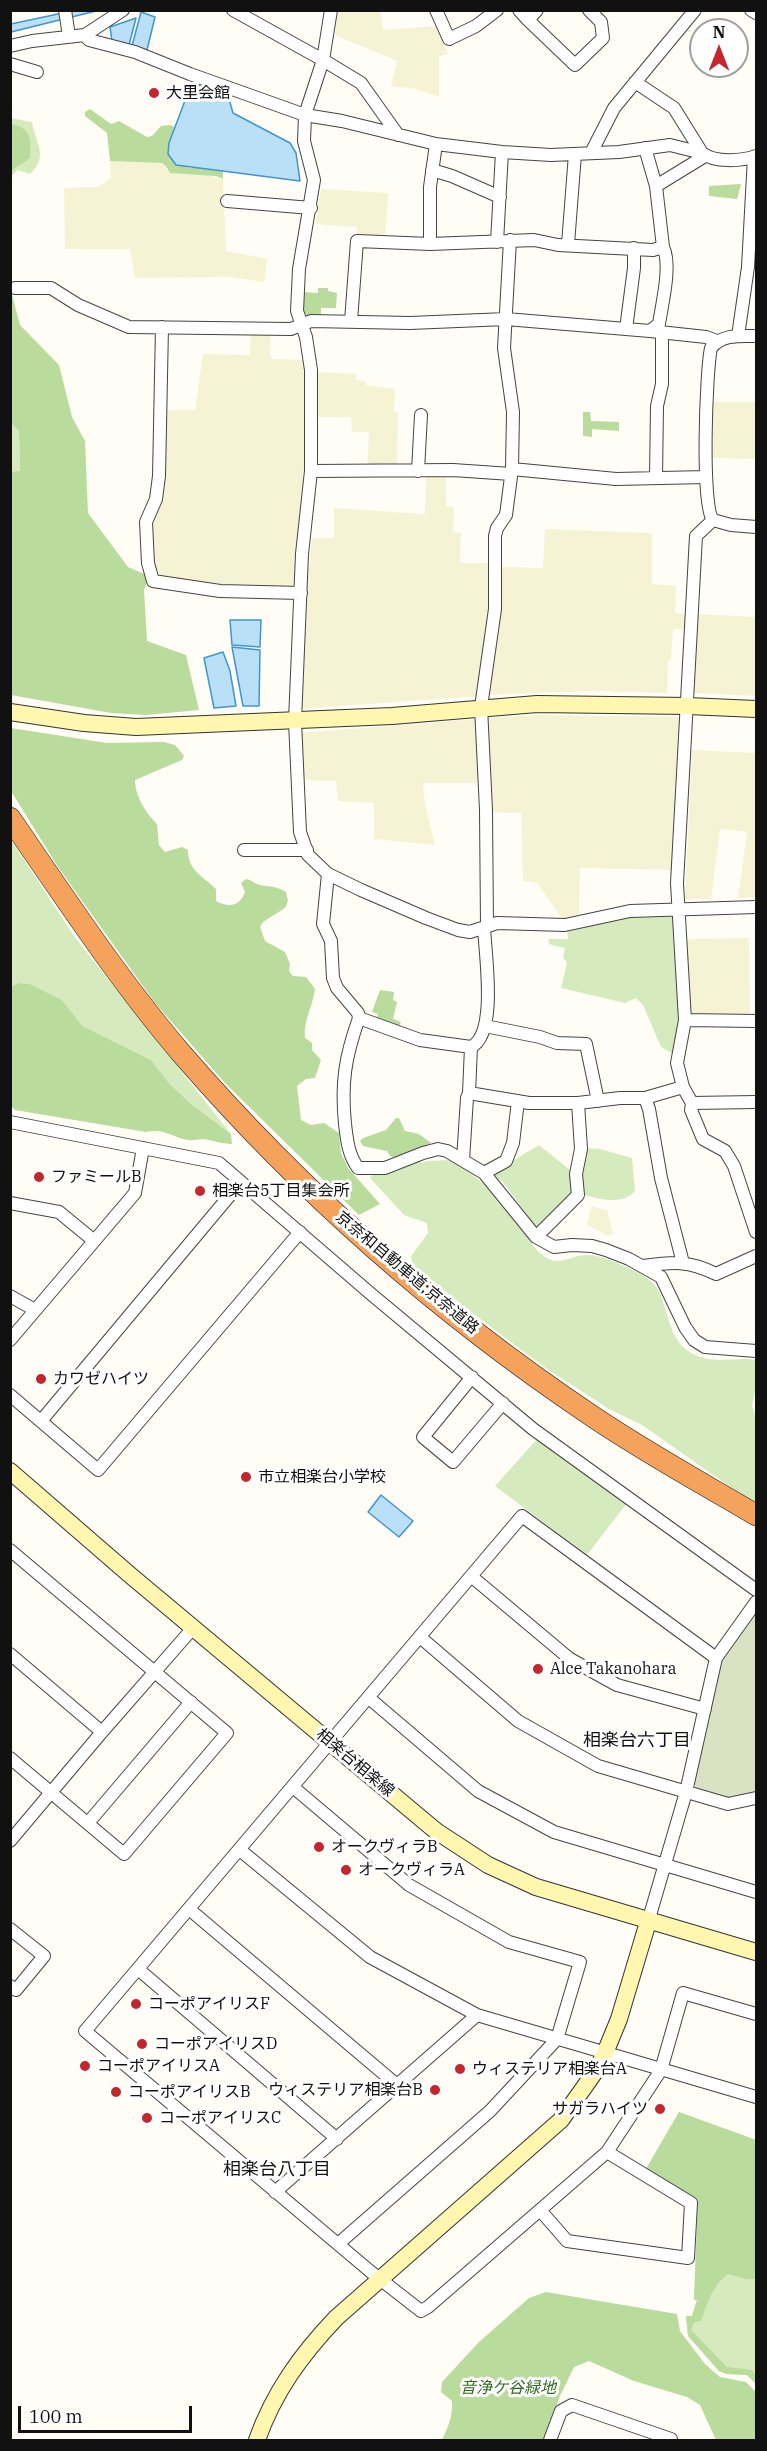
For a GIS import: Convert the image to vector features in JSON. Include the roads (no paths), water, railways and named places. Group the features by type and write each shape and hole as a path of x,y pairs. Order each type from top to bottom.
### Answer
{"highway":[{"name":"京奈和自動車道;京奈道路","path":"10,818 127,987 245,1124 316,1195 396,1268 463,1323 536,1377 594,1418 756,1515"}],"street":[{"path":"65,10 69,33"},
{"path":"10,46 69,33 86,35 123,10"},
{"path":"233,10 361,83 398,135"},
{"path":"331,10 323,60 305,115 304,141 314,180 299,268 297,311 302,324 311,370 311,471 302,554 295,721 300,832 308,855 328,874 361,890 458,930 470,932 497,923 565,925 630,911 756,907"},
{"path":"436,10 449,39 476,26 496,10"},
{"path":"519,10 575,64 603,38 601,22 589,10"},
{"path":"528,20 537,10"},
{"path":"591,153 614,108 695,10"},
{"path":"751,10 756,13"},
{"path":"86,35 89,40 135,52 189,74 305,115 342,121 436,144 502,153 575,154 677,146 725,159 755,157 748,267 738,336"},
{"path":"10,64 36,72"},
{"path":"635,82 674,108 704,154"},
{"path":"430,244 432,170 436,144"},
{"path":"645,148 656,186 663,247 666,252 666,273 656,331 662,384 657,406 656,478"},
{"path":"359,1018 420,1040 471,1047 481,1039 485,1026 488,1004 486,810 481,707 495,609 495,536 497,528 506,515 512,472 513,412 504,348 506,319 504,241 500,196 502,153"},
{"path":"568,244 575,154"},
{"path":"656,186 704,154"},
{"path":"432,170 500,196"},
{"path":"227,201 310,208"},
{"path":"351,321 357,241 430,244 534,240 558,245 653,250 663,247"},
{"path":"626,329 634,248"},
{"path":"15,288 51,288 78,305 129,327 291,328 311,321 410,323 506,319 656,331 705,337 717,341 738,336 756,336"},
{"path":"162,327 159,476 156,500 146,522 148,563 153,581 220,591 301,593"},
{"path":"717,341 711,348 710,357 707,510 713,520 731,525 756,527"},
{"path":"418,471 420,415"},
{"path":"311,471 453,470 616,479 706,477"},
{"path":"713,520 696,536 677,883 685,1020 677,1063 683,1087 692,1103 691,1110 704,1139 725,1151 734,1166 756,1232"},
{"path":"10,712 84,723 136,727 392,716 537,704 688,706 756,710"},
{"path":"244,850 307,850"},
{"path":"328,874 323,924 331,941 333,978 337,988 358,1013 359,1018 342,1084 347,1145 352,1160 358,1168 385,1168 438,1149 447,1151 484,1173 536,1237 554,1247 592,1246 629,1259 661,1277 685,1327 694,1340 705,1347 756,1351"},
{"path":"685,1020 756,1021"},
{"path":"485,1026 540,1037 557,1043 586,1044 598,1101"},
{"path":"463,1160 471,1047"},
{"path":"469,1093 518,1101 578,1103 620,1098 645,1098 683,1087"},
{"path":"645,1098 661,1178 683,1263"},
{"path":"484,1173 506,1161 513,1143 518,1101"},
{"path":"692,1103 756,1102"},
{"path":"536,1237 578,1194 576,1174 581,1149 578,1103"},
{"path":"10,1122 219,1163 533,1429 756,1590"},
{"path":"10,1340 135,1193 143,1148"},
{"path":"41,1421 241,1182"},
{"path":"10,1203 59,1212 93,1240"},
{"path":"10,1395 98,1470 300,1232"},
{"path":"643,1266 669,1262 683,1263 702,1267 716,1274 756,1256"},
{"path":"10,1296 35,1310"},
{"path":"472,1377 423,1437 453,1462 503,1403"},
{"name":"相楽台相楽線","path":"10,1471 436,1831 488,1865 536,1887 648,1922 756,1952"},
{"path":"716,1658 522,1516 85,2031 379,2280 421,2311 607,2152 661,2070 683,1993 756,2014"},
{"path":"10,1550 227,1732 124,1854 10,1758"},
{"path":"471,1576 570,1659 617,1685 705,1709"},
{"path":"257,2440 281,2386 309,2346 336,2318 561,2120 597,2068 619,2019 686,1792 716,1658 756,1602"},
{"path":"10,1841 193,1628"},
{"path":"420,1637 518,1721 598,1766 728,1804 756,1798"},
{"path":"10,1654 102,1732"},
{"path":"369,1698 478,1791 554,1832 756,1892"},
{"path":"88,1823 191,1702"},
{"path":"293,1787 409,1885 509,1942 580,1962 557,2039 490,2111 338,2244"},
{"path":"240,1850 369,1957 477,2015 756,2097"},
{"path":"189,1909 397,2085"},
{"path":"10,1929 44,1956 16,1990 10,1986"},
{"path":"138,1969 337,2139"},
{"path":"275,2192 477,2015"},
{"path":"540,2210 567,2241 688,2258 691,2203 607,2152"},
{"path":"550,2440 561,2411 572,2405 673,2440"}],"water":[{"path":"72,11 96,11 11,32 11,24"},
{"path":"141,12 155,17 147,50 132,46"},
{"path":"136,18 129,45 112,41 110,27"},
{"path":"192,82 229,99 233,113 290,143 296,153 300,181 176,165 168,154 169,143"},
{"path":"230,620 261,620 260,647 232,645"},
{"path":"232,647 260,650 259,706 243,706"},
{"path":"223,652 230,671 236,706 214,708 204,658"},
{"path":"381,1495 413,1521 399,1537 368,1512"}],"place":[{"name":"大里会館","path":"154,93"},
{"name":"ファミールB","path":"39,1177"},
{"name":"相楽台5丁目集会所","path":"200,1191"},
{"name":"カワゼハイツ","path":"41,1379"},
{"name":"市立相楽台小学校","path":"246,1477"},
{"name":"Alce Takanohara","path":"538,1669"},
{"name":"オークヴィラB","path":"319,1847"},
{"name":"オークヴィラA","path":"346,1870"},
{"name":"コーポアイリスF","path":"136,2004"},
{"name":"コーポアイリスD","path":"142,2044"},
{"name":"コーポアイリスA","path":"85,2066"},
{"name":"ウィステリア相楽台A","path":"460,2069"},
{"name":"ウィステリア相楽台B","path":"435,2090"},
{"name":"コーポアイリスB","path":"116,2092"},
{"name":"サガラハイツ","path":"660,2109"},
{"name":"コーポアイリスC","path":"147,2118"}],"district":[{"name":"相楽台六丁目","path":"637,1741"},
{"name":"相楽台八丁目","path":"277,2170"}],"park label":[{"name":"音浄ケ谷緑地","path":"508,2388"}]}
